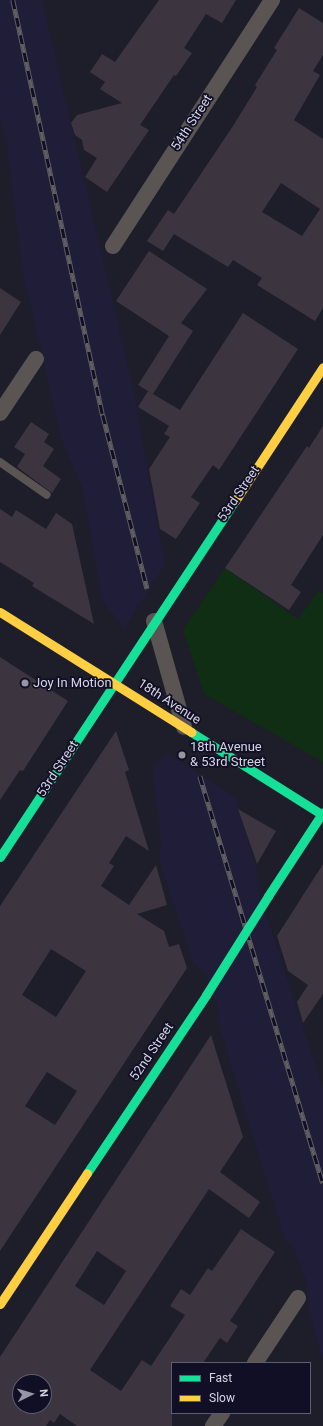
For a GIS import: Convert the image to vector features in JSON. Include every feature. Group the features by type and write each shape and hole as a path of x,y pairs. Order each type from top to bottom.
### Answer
{"street":[{"name":"54th Street","path":"112,246 272,0"},
{"path":"0,413 36,359"},
{"name":"53rd Street","path":"0,857 323,366"},
{"name":"18th Avenue","path":"0,612 323,814"},
{"path":"154,621 184,727"},
{"name":"52nd Street","path":"0,1304 206,994 268,896 323,814"},
{"path":"256,1362 298,1298"},
{"path":"213,1426 221,1414"}],"lane":[{"path":"0,462 47,495"}],"shaded area":[{"path":"0,0 42,0 133,388 165,565 124,628 103,602 82,487 61,438 23,273 6,138 0,117"},
{"path":"168,754 237,798 238,809 256,867 259,892 323,1089 323,1360 310,1316 306,1281 292,1244 286,1241 263,1170 220,1029 218,1006 204,972 194,964 159,859 161,844 152,765"}],"green space":[{"path":"225,568 298,619 319,590 323,593 323,762 204,694 183,630"}],"building":[{"path":"159,0 236,0 222,23 206,14 184,48 192,53 176,76 174,75 140,125 149,130 107,192 85,177 97,158 84,150 82,140 75,135 71,123 77,115 122,103 100,89 105,82 90,72 102,54 115,62"},
{"path":"299,8 323,23 323,55 313,71 320,75 294,120 323,139 323,308 315,321 257,285 262,278 233,260 228,267 174,234 163,251 147,241 168,210 174,214 233,126 257,87 255,85 277,50 274,48","holes":["281,183 320,209 302,236 262,212"]},
{"path":"149,251 207,289 181,323 193,331 153,394 138,385 169,336 116,301"},
{"path":"0,288 21,302 0,335"},
{"path":"243,313 298,349 219,470 213,465 191,497 200,503 176,539 160,529 149,469 170,437 164,434 169,426 138,407 148,391 180,410"},
{"path":"31,422 49,434 44,442 54,449 43,466 61,479 52,493 17,467 25,454 14,447"},
{"path":"323,426 323,535 291,585 301,592 289,610 225,568 307,446 309,448"},
{"path":"0,509 12,517 16,510 46,529 56,513 72,524 94,624 32,586 34,583 0,562"},
{"path":"0,657 68,701 23,771 20,770 0,800"},
{"path":"116,731 129,770 125,772 149,851 126,836 109,863 114,866 101,886 129,905 156,865 167,905 137,914 164,931 169,947 179,944 187,968 0,1251 0,906","holes":["51,949 86,971 56,1017 22,995","47,1072 77,1091 55,1125 25,1106"]},
{"path":"238,809 276,831 257,864"},
{"path":"323,864 323,994 303,1023 297,1002 308,985 288,971 277,936"},
{"path":"211,1035 243,1137 220,1172 260,1202 249,1218 209,1189 90,1370 121,1391 142,1360 151,1366 185,1315 170,1306 181,1289 190,1295 208,1268 212,1271 241,1229 275,1252 230,1321 238,1326 227,1343 220,1338 204,1362 171,1362 172,1426 77,1426 60,1414 54,1423 50,1420 46,1426 0,1426 0,1357","holes":["97,1251 126,1271 104,1305 75,1286"]}],"railway":[{"path":"13,0 103,415 147,588"},
{"path":"200,776 323,1183"}],"traffic: fast":[{"path":"0,857 235,501"},
{"path":"191,732 323,815"},
{"path":"268,896 323,812"},
{"path":"206,995 268,896"},
{"path":"87,1173 206,995"}],"traffic: slow":[{"path":"235,501 323,367"},
{"path":"0,612 191,732"},
{"path":"0,1304 87,1173"}],"place":[{"name":"Joy In Motion","path":"25,683"},
{"name":"18th Avenue & 53rd Street","path":"182,755"}]}
